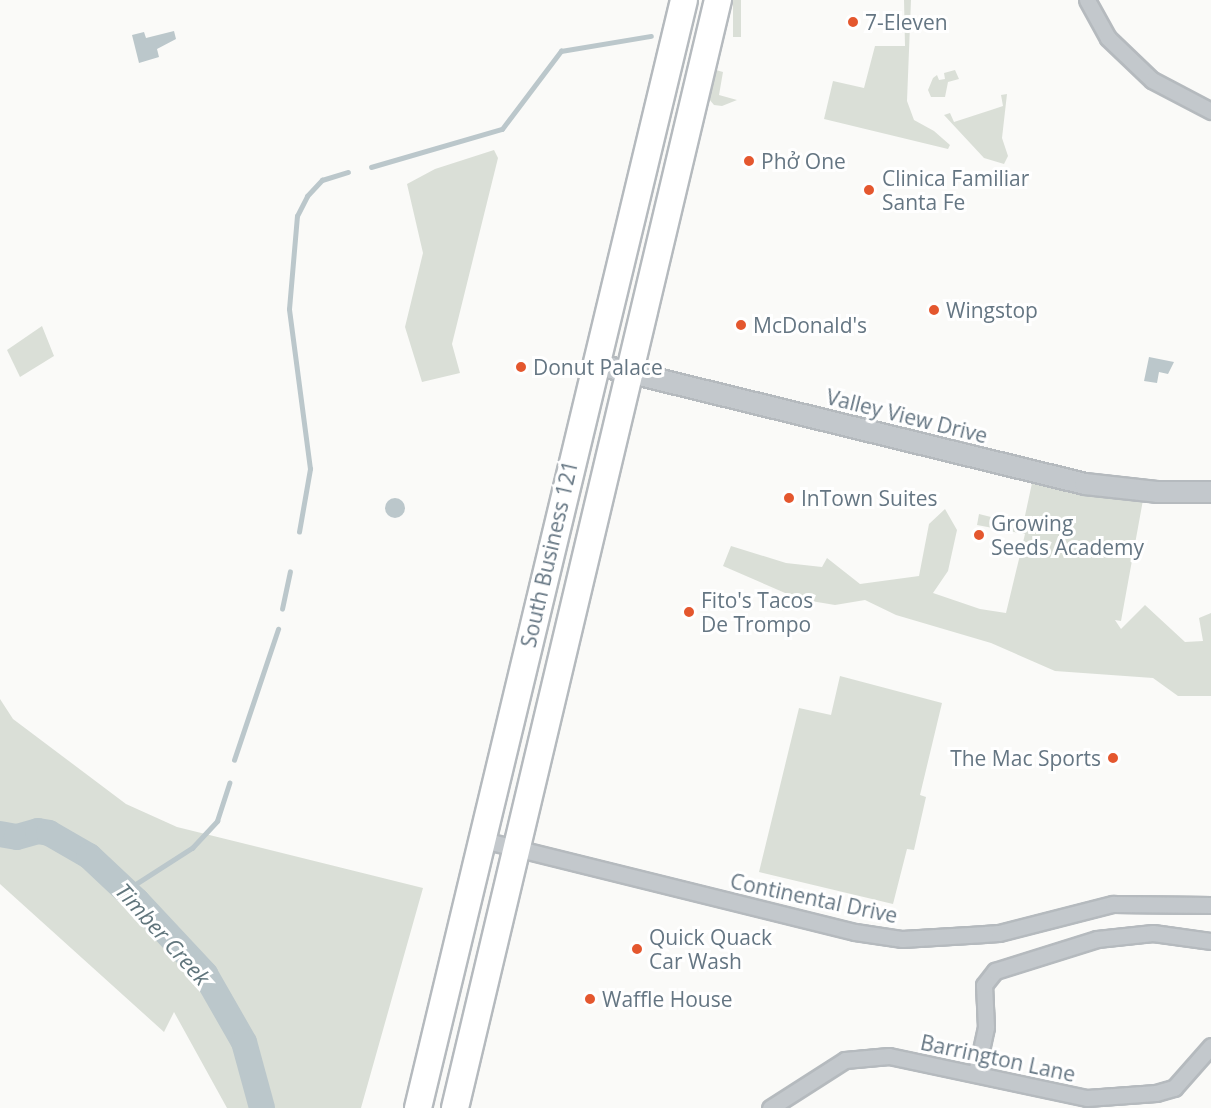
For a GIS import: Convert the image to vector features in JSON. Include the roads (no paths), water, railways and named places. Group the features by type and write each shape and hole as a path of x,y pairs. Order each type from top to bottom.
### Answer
{"main road":[{"name":"South Business 121","path":"418,1108 684,0"},
{"name":"South Business 121","path":"455,1108 718,0"}],"street":[{"path":"1087,0 1108,38 1152,80 1211,111"},
{"name":"Valley View Drive","path":"595,364 1084,484 1157,492 1211,492"},
{"name":"Continental Drive","path":"483,840 855,932 902,939 999,933 1113,904 1211,905"},
{"path":"976,1073 986,1027 984,985 995,971 1097,939 1153,933 1211,941"},
{"name":"Barrington Lane","path":"770,1108 845,1060 889,1056 1087,1098 1156,1093 1174,1088 1211,1046"}],"waterway":[{"path":"371,167 502,129 561,51 651,36"},
{"path":"299,532 310,469 289,309 297,216 307,196 322,180 348,172"},
{"path":"282,609 290,572"},
{"path":"234,760 278,629"},
{"path":"125,891 192,848 217,821 229,783"},
{"name":"Timber Creek","path":"0,834 17,837 38,831 49,833 89,856 137,901 205,974 244,1042 262,1108"}],"place":[{"name":"7-Eleven","path":"853,22"},
{"name":"Phở One","path":"749,161"},
{"name":"Clinica Familiar Santa Fe","path":"869,190"},
{"name":"Wingstop","path":"934,310"},
{"name":"McDonald's","path":"741,325"},
{"name":"Donut Palace","path":"521,367"},
{"name":"InTown Suites","path":"789,498"},
{"name":"Growing Seeds Academy","path":"979,535"},
{"name":"Fito's Tacos De Trompo","path":"689,612"},
{"name":"The Mac Sports","path":"1113,758"},
{"name":"Quick Quack Car Wash","path":"637,949"},
{"name":"Waffle House","path":"590,999"}]}
